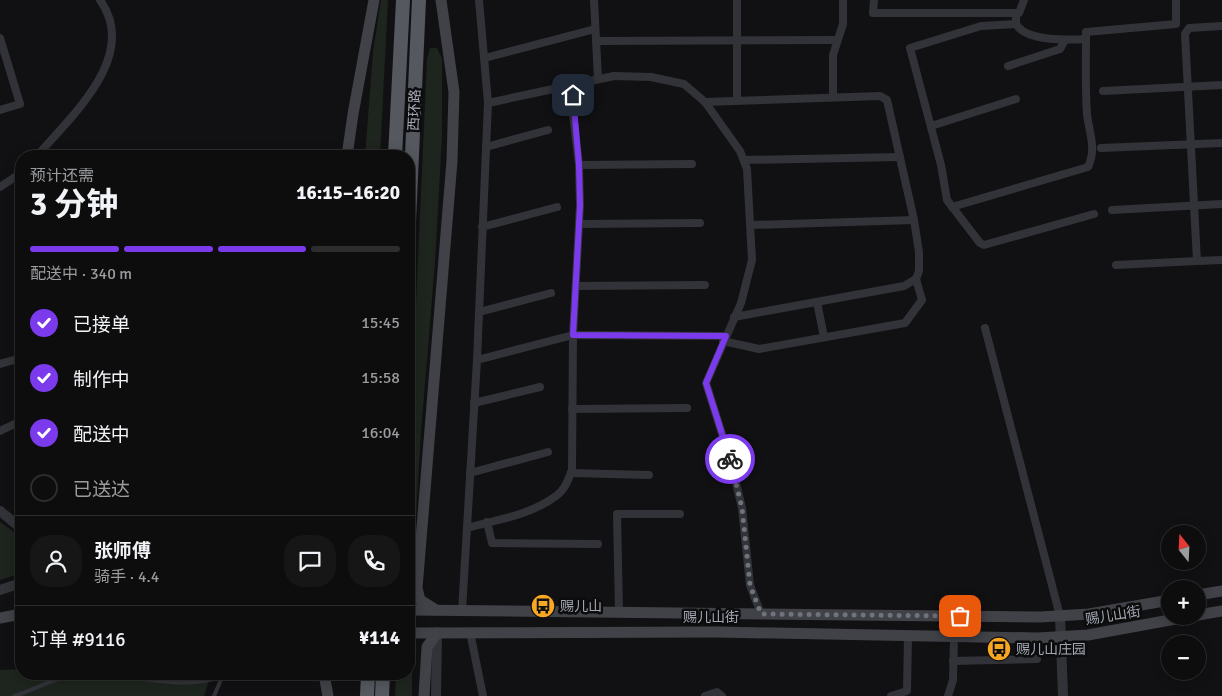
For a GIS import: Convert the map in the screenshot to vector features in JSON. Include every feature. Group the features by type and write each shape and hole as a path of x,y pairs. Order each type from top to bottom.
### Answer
{"highway":[{"name":"西环路","path":"395,150 403,0"},
{"name":"西环路","path":"412,150 419,0"},
{"path":"367,696 368,680"},
{"path":"382,696 383,680"}],"main road":[{"path":"348,150 374,0"},
{"path":"437,610 420,600 417,588 452,161 454,92 441,0"},
{"path":"1206,594 1222,591"},
{"name":"赐儿山街","path":"415,610 1060,616 1089,614 1161,602"},
{"path":"1206,614 1222,611"},
{"path":"619,612 619,632"},
{"path":"0,618 15,615"},
{"name":"赐儿山街","path":"415,633 619,632 1062,636 1088,635 1161,622"},
{"path":"424,696 428,647 437,632"},
{"path":"325,680 328,696"}],"street":[{"path":"43,150 96,86 108,60 113,38 112,23 100,0"},
{"path":"446,0 448,53"},
{"path":"462,611 477,360 488,103 479,0"},
{"path":"594,0 598,79"},
{"path":"737,0 737,100"},
{"path":"833,96 832,55 843,24 843,0"},
{"path":"874,0 873,13 1019,13 1024,0"},
{"path":"952,207 1088,167 1093,152 1093,140 1087,115 1086,32 1176,24 1176,0"},
{"path":"1016,13 1016,24 1022,31 1049,39 1086,38"},
{"path":"1016,24 982,26 910,48 941,165 945,195 952,207 984,246 1094,214"},
{"path":"1197,261 1185,34 1189,28 1222,26"},
{"path":"485,58 595,29"},
{"path":"0,38 20,104 0,110"},
{"path":"596,41 838,40"},
{"path":"1008,66 1060,49 1065,40"},
{"path":"488,103 614,76 651,77 684,84 705,102 730,136 744,160 751,225 752,260 741,303 706,383 708,396 720,422 734,474 742,508 750,585 761,614"},
{"path":"467,528 521,513 556,496 566,486 571,473 573,335 579,224 579,165 572,106 573,84"},
{"path":"1103,92 1222,85"},
{"path":"705,102 833,96 880,96 886,100 914,220 919,252 919,271 916,278 904,286 734,317"},
{"path":"931,126 1016,99"},
{"path":"486,147 548,130"},
{"path":"1101,148 1222,142"},
{"path":"744,160 900,157"},
{"path":"579,165 692,164"},
{"path":"0,187 15,177"},
{"path":"1112,210 1222,204"},
{"path":"482,227 557,207"},
{"path":"751,225 914,220"},
{"path":"579,224 700,223"},
{"path":"1116,264 1222,260"},
{"path":"477,360 573,335 724,339 759,349 824,337 908,321 922,300 916,278"},
{"path":"576,286 705,286"},
{"path":"479,312 551,293"},
{"path":"817,302 824,337"},
{"path":"985,328 1060,616 1063,696"},
{"path":"0,364 15,360"},
{"path":"474,404 540,386"},
{"path":"572,409 687,408"},
{"path":"0,432 15,424"},
{"path":"470,472 548,452"},
{"path":"571,473 649,474"},
{"path":"0,512 15,523"},
{"path":"619,612 617,514 680,514"},
{"path":"486,522 492,543 598,544"},
{"path":"0,590 15,585"},
{"path":"436,696 437,632"},
{"path":"470,632 483,696"},
{"path":"891,696 908,693 908,635"},
{"path":"948,696 953,680 954,636"},
{"path":"953,661 1037,659"},
{"path":"705,696 717,692 722,696"}],"lane":[{"path":"14,696 61,680"},
{"path":"136,680 212,680"},
{"path":"214,696 222,680"}],"shaded area":[{"path":"381,0 388,0 380,150 365,150 373,52"},
{"path":"430,48 437,48 442,59 442,136 435,262 415,533 415,326 427,59"},
{"path":"0,522 15,533 15,575 0,580"},
{"path":"15,669 15,680 209,680 204,696 0,696 0,670"},
{"path":"396,680 412,680 412,696 395,696"}],"way so far":[{"path":"730,459 742,508 750,585 761,614 960,616"}],"place":[{"name":"赐儿山","path":"543,606"},
{"name":"赐儿山庄园","path":"999,649"}],"route":[{"path":"573,95 572,106 579,165 580,206 573,335 726,336 706,383 708,396 720,422 730,459"}]}
